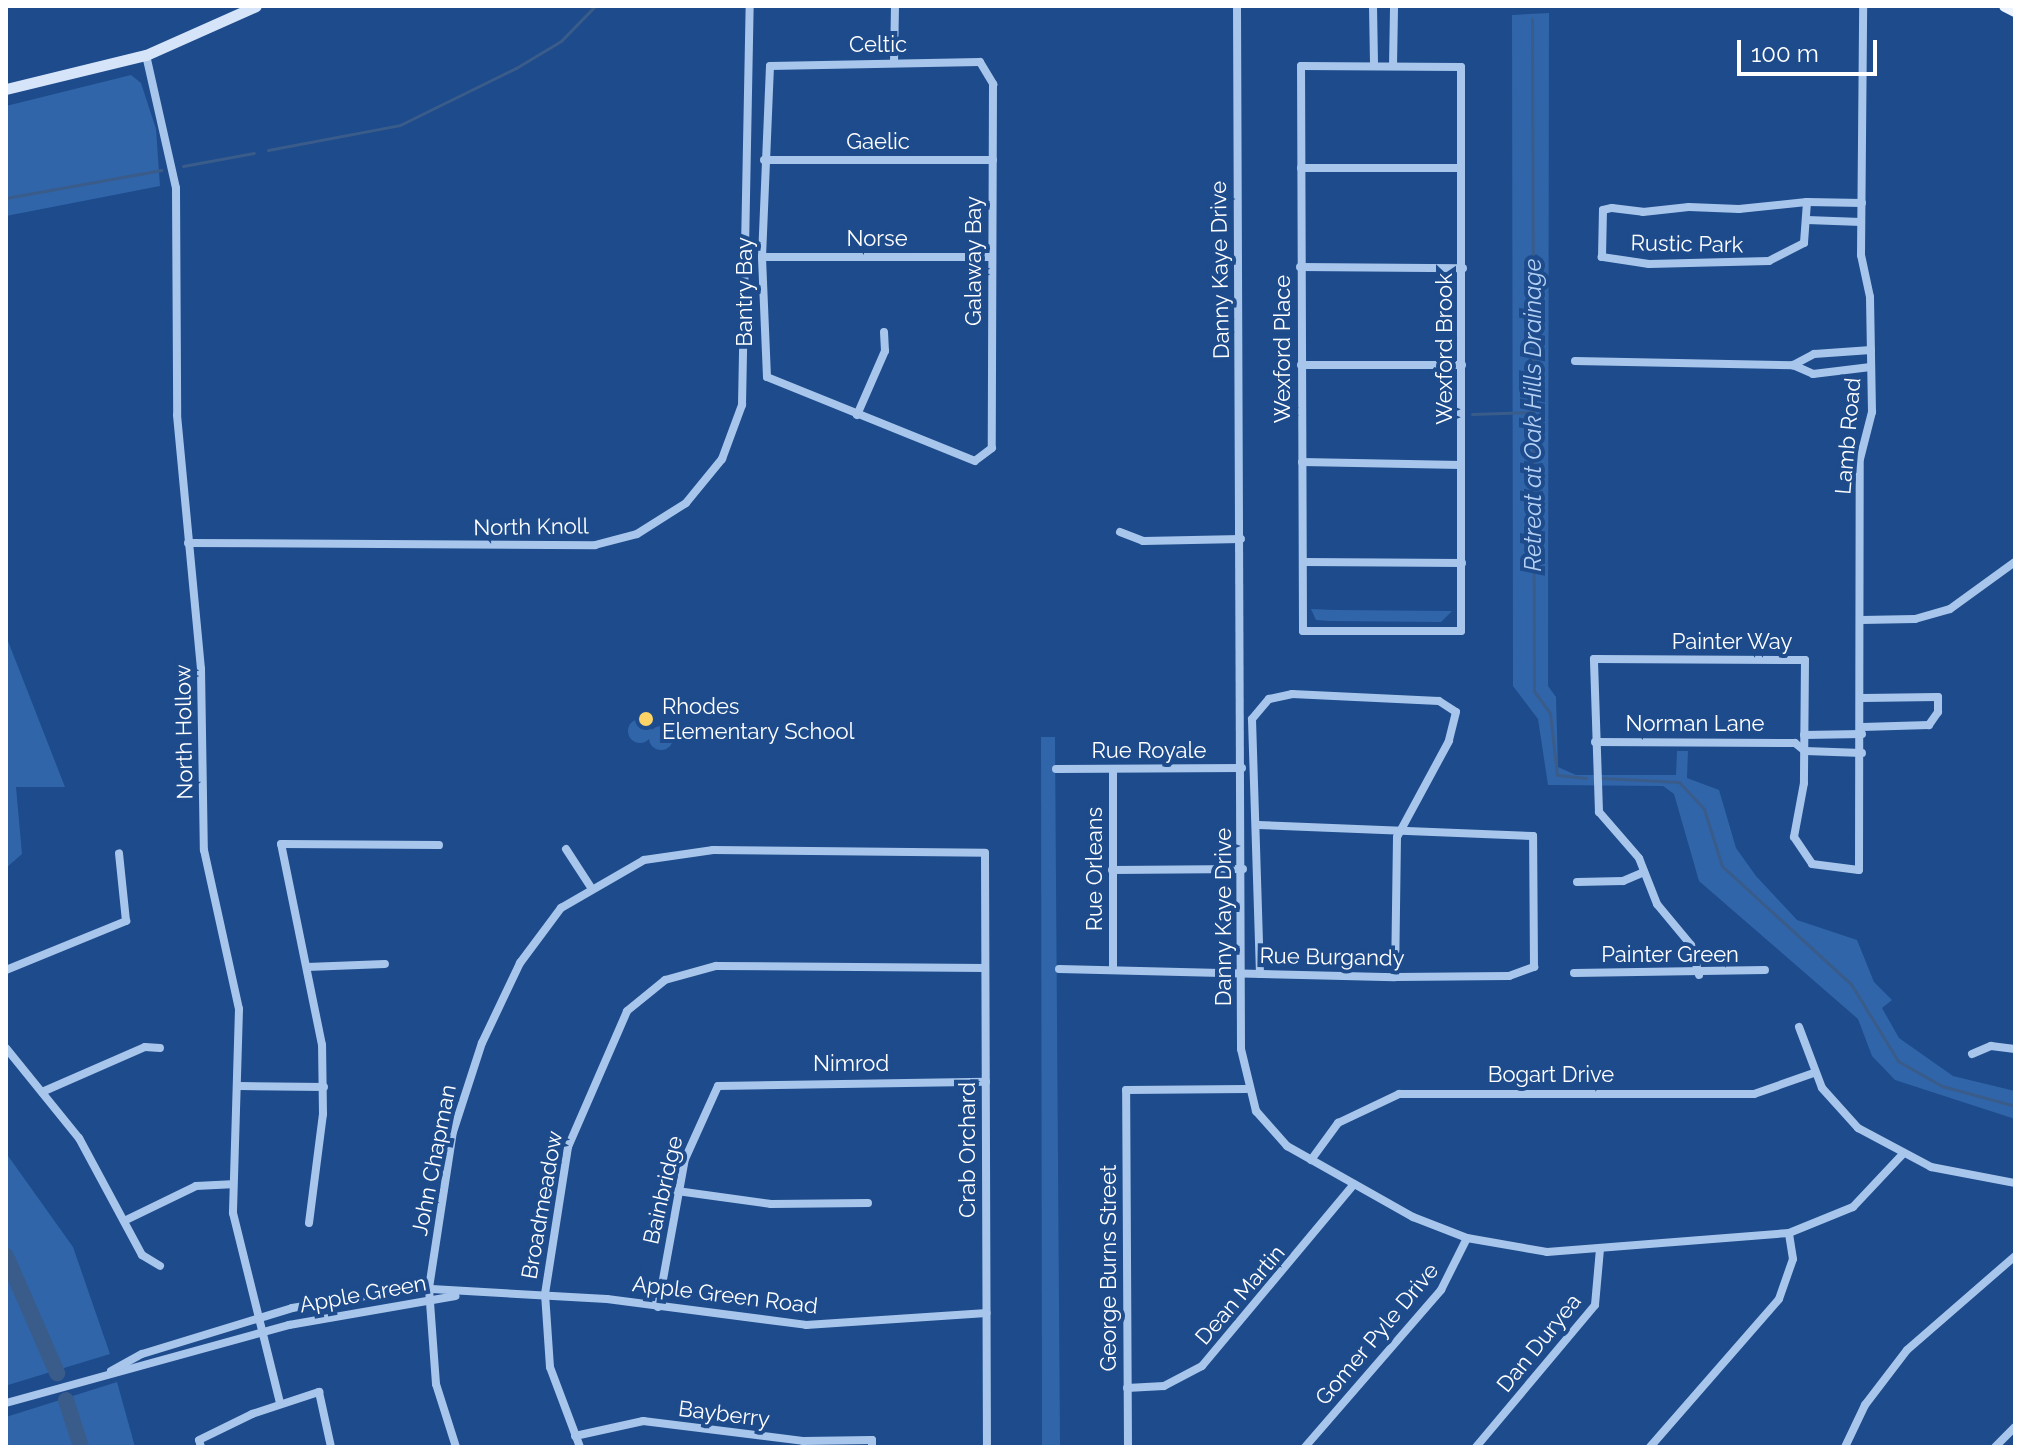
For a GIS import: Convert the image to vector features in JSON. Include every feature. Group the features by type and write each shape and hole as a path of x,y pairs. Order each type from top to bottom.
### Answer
{"main road":[{"path":"6,89 146,55 256,6"},
{"path":"2005,6 2015,11"}],"street":[{"name":"North Knoll","path":"188,543 595,545 645,530 686,503 722,459 742,405 750,6"},
{"path":"894,63 895,6"},
{"name":"Danny Kaye Drive","path":"1237,6 1242,972 1246,1089 1270,1131 1311,1160 1354,1184 1467,1238 1547,1252 1789,1233 1853,1207 1902,1155"},
{"path":"1373,6 1374,66 1393,66 1394,6"},
{"name":"Lamb Road","path":"1859,870 1862,753 1860,459 1871,426 1871,350 1861,222 1863,6"},
{"path":"1373,40 1394,40"},
{"name":"North Hollow","path":"146,55 176,188 177,415 202,682 204,850 239,1009 239,1086 231,1184 256,1318 280,1403"},
{"name":"Celtic","path":"770,66 894,63 986,65"},
{"name":"Galaway Bay","path":"986,65 993,160 992,448 986,458"},
{"name":"Bantry Bay","path":"770,66 762,257 764,372 857,415 969,460 986,458"},
{"name":"Wexford Place","path":"1374,66 1301,66 1303,631 1461,631"},
{"name":"Wexford Brook","path":"1393,66 1461,67 1461,631"},
{"name":"Gaelic","path":"764,160 993,160"},
{"path":"1301,168 1461,168"},
{"name":"Rustic Park","path":"1807,202 1807,220 1798,251 1748,264 1602,257 1603,210 1807,202 1862,203"},
{"path":"1837,203 1837,221"},
{"path":"1807,220 1861,222"},
{"name":"Norse","path":"762,257 992,257"},
{"path":"1300,267 1463,268"},
{"path":"857,415 885,351 884,332"},
{"path":"1793,365 1814,354 1871,350"},
{"path":"1575,361 1793,365 1813,374 1871,367"},
{"path":"1301,365 1462,365"},
{"path":"1302,462 1461,465"},
{"path":"1120,532 1143,541 1241,539"},
{"path":"1304,562 1462,563"},
{"path":"1861,620 1915,619 1950,609 2015,562"},
{"name":"Painter Way","path":"1699,975 1691,945 1657,904 1631,840 1599,812 1594,659 1805,660 1805,751 1794,837 1812,864 1859,870"},
{"path":"1806,733 1929,725 1938,712 1938,697 1862,698"},
{"path":"1260,974 1258,825 1252,719 1269,699 1439,701 1456,712 1449,741 1400,831 1395,977"},
{"name":"Norman Lane","path":"1795,743 1806,733"},
{"name":"Norman Lane","path":"1595,742 1795,743 1805,751"},
{"path":"1805,751 1862,753"},
{"name":"Rue Royale","path":"1056,769 1242,768"},
{"name":"Rue Orleans","path":"1113,769 1113,969"},
{"path":"1243,819 1258,825 1400,831"},
{"path":"1243,832 1258,825"},
{"name":"Rue Burgandy","path":"1059,969 1395,977 1509,976 1534,967 1533,836 1400,831"},
{"path":"309,1223 324,1087 307,967 281,844 439,845"},
{"path":"566,849 590,886"},
{"name":"John Chapman","path":"456,1447 436,1384 429,1288 453,1132 482,1043 533,942 590,886 644,860 688,851 985,853"},
{"path":"6,970 126,921 119,853"},
{"name":"Crab Orchard","path":"985,853 987,1447"},
{"path":"1112,870 1243,869"},
{"path":"1577,882 1623,881 1644,872"},
{"path":"307,967 385,964"},
{"name":"Broadmeadow","path":"580,1447 550,1367 545,1294 582,1103 620,1021 645,994 676,975 716,966 985,968"},
{"name":"Painter Green","path":"1574,973 1699,975 1765,970"},
{"path":"1799,1027 1814,1073 1858,1128 1902,1155 2015,1183"},
{"path":"1972,1054 1991,1046 2015,1049"},
{"path":"42,1092 145,1047 160,1048"},
{"path":"6,1048 79,1138 142,1255 160,1266"},
{"name":"Bogart Drive","path":"1311,1160 1338,1123 1399,1094 1754,1094 1814,1073"},
{"name":"Nimrod","path":"718,1086 986,1082"},
{"path":"239,1086 324,1087"},
{"name":"Bainbridge","path":"658,1307 677,1191 718,1086"},
{"name":"George Burns Street","path":"1128,1447 1126,1090 1246,1089"},
{"path":"124,1221 196,1186 231,1184"},
{"name":"Dean Martin","path":"1127,1388 1164,1386 1202,1366 1354,1184"},
{"path":"677,1191 771,1204 868,1203"},
{"path":"1650,1447 1779,1299 1791,1269 1789,1233"},
{"name":"Gomer Pyle Drive","path":"1305,1447 1441,1290 1467,1238"},
{"name":"Dan Duryea","path":"1476,1447 1595,1305 1600,1249"},
{"path":"1845,1447 1865,1405 1907,1350 2015,1256"},
{"name":"Apple Green","path":"111,1371 256,1318 429,1288 458,1295"},
{"name":"Apple Green Road","path":"458,1295 545,1294 806,1325 987,1313"},
{"name":"Apple Green","path":"8,1401 111,1371 260,1334 458,1295"},
{"path":"200,1443 280,1403 319,1392 331,1447"},
{"name":"Bayberry","path":"575,1436 643,1421 803,1441 872,1444"},
{"path":"1995,1447 2015,1427"}],"shaded area":[{"path":"1549,13 1548,686 1556,697 1558,767 1576,775 1676,775 1677,751 1688,751 1687,778 1719,790 1736,848 1756,876 1797,920 1857,940 1874,982 1892,1000 1882,1008 1899,1038 1953,1076 2015,1091 2015,1119 1895,1080 1872,1056 1858,1019 1699,881 1674,794 1663,786 1548,785 1538,719 1513,686 1512,15"},
{"path":"131,75 141,83 156,129 160,186 6,216 6,106"},
{"path":"1311,609 1452,611 1441,622 1330,621 1316,620"},
{"path":"6,636 65,787 16,787 22,854 6,868"},
{"path":"640,719 649,722 652,731 649,740 640,743 631,740 628,731 631,722"},
{"path":"661,726 670,729 673,738 670,747 661,750 652,747 649,738 652,729"},
{"path":"1041,737 1055,737 1060,1447 1042,1447"},
{"path":"6,1153 73,1247 110,1354 8,1385"},
{"path":"117,1382 135,1447 6,1447 6,1417"}],"waterway":[{"path":"268,150 400,125 516,68 561,41 595,6"},
{"name":"Retreat at Oak Hills Drainage","path":"1532,19 1534,691 1550,713 1557,775 1586,778"},
{"path":"183,166 254,153"},
{"path":"6,198 162,170"},
{"path":"1472,414 1534,412"},
{"path":"1602,778 1679,782 1704,809 1722,866 1851,984 1898,1061 1942,1086 2015,1106"},
{"path":"6,1256 57,1373"},
{"path":"66,1400 81,1447"}],"place":[{"name":"Rhodes Elementary School","path":"646,719"}]}
